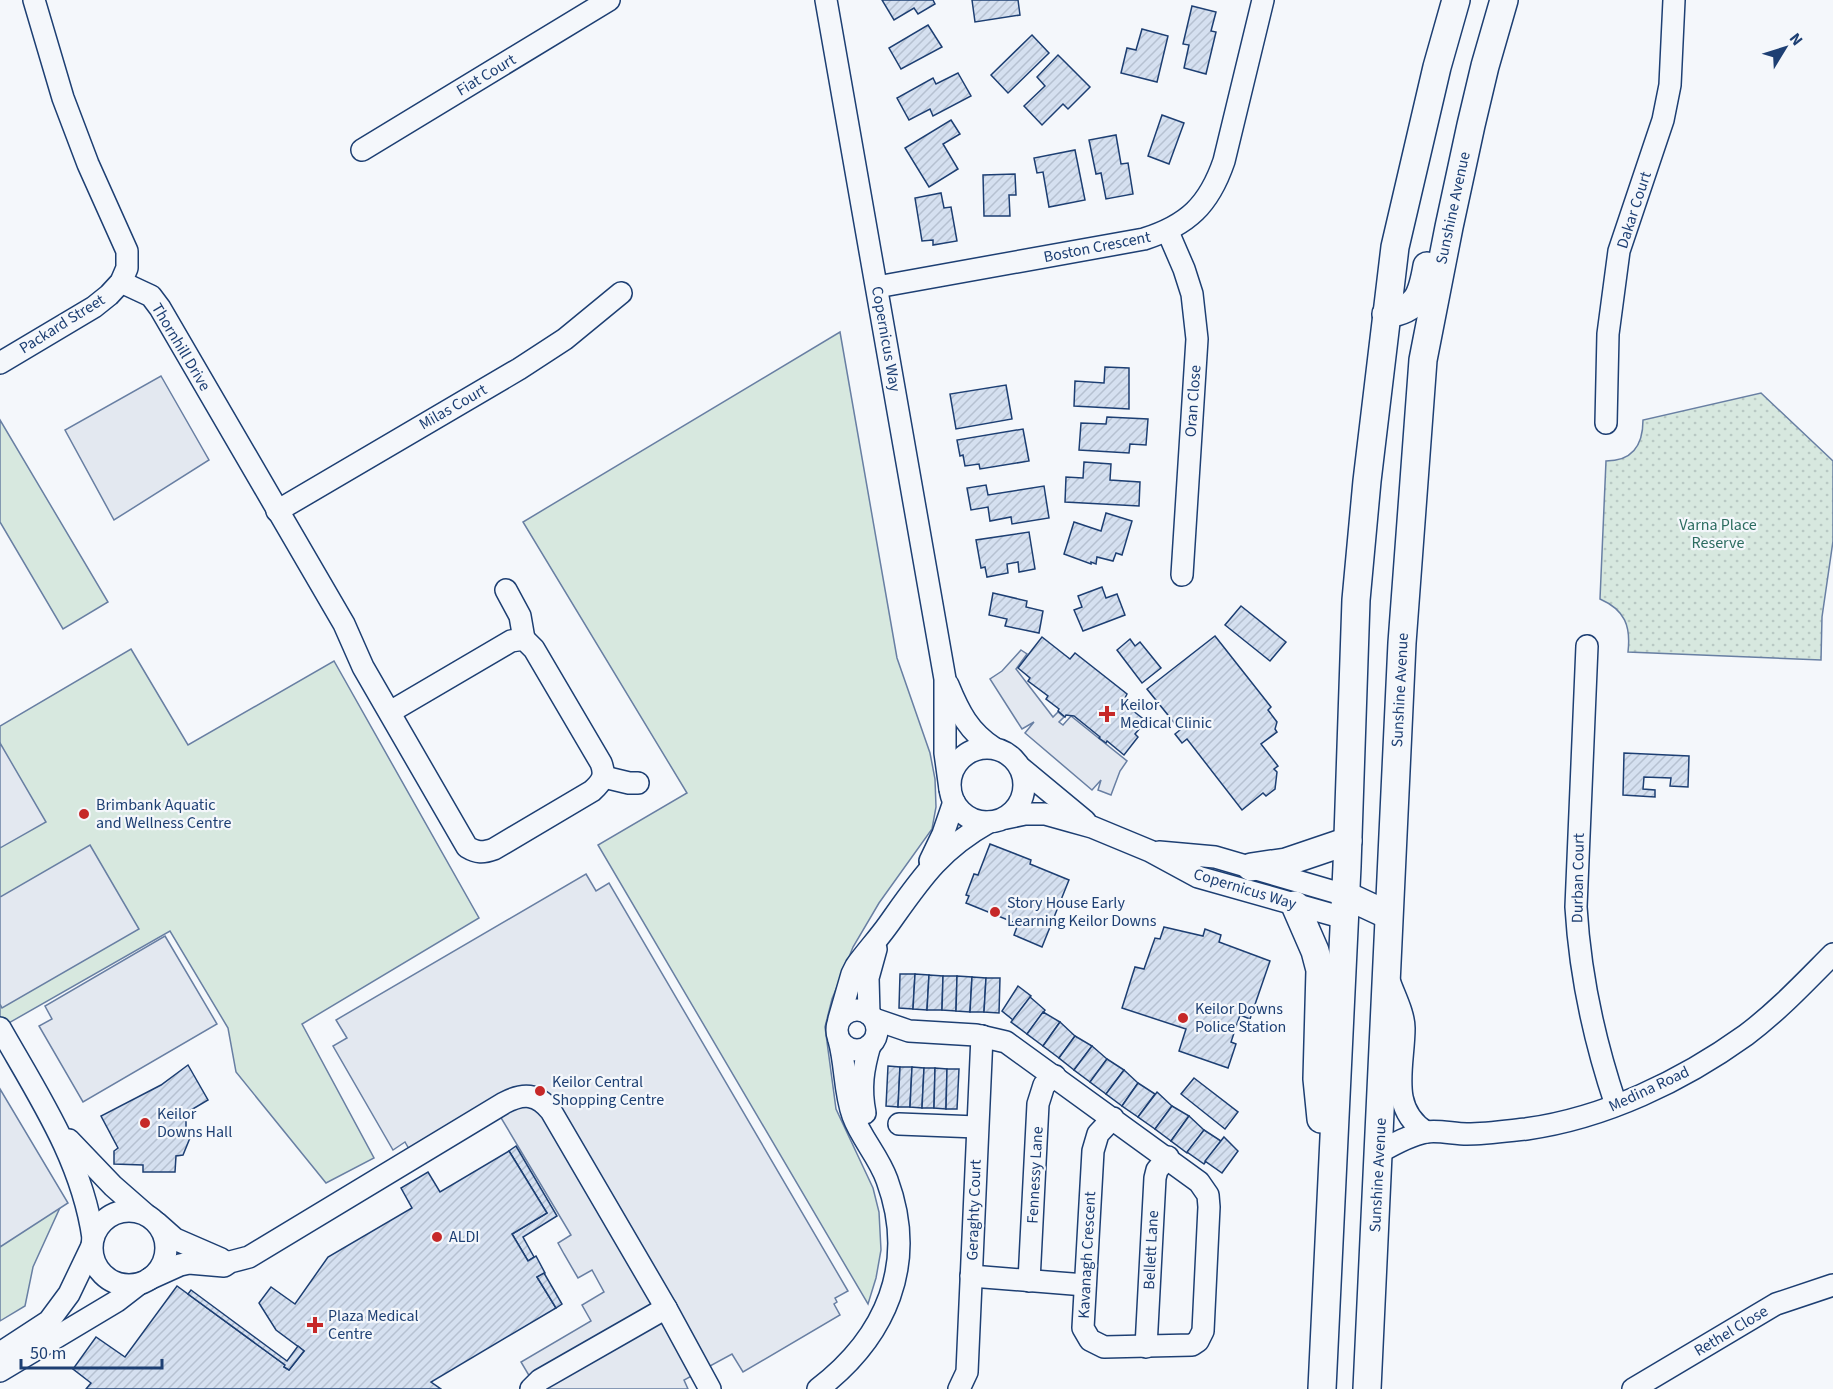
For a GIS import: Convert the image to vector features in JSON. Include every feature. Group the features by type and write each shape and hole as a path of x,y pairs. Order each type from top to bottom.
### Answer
{"main road":[{"path":"1322,1389 1348,841 1356,600 1367,481 1395,247 1437,67 1456,0"},
{"path":"1418,147 1447,87 1472,0"},
{"name":"Sunshine Avenue","path":"1367,1389 1380,1152 1388,915 1402,643 1424,360 1471,125 1504,0"},
{"path":"1386,314 1398,313 1407,309 1423,290 1436,217 1471,125"},
{"path":"1251,867 1295,860 1348,841"},
{"path":"1295,905 1315,951 1320,970 1317,1079 1330,1198"},
{"path":"1344,907 1365,919 1388,915"}],"street":[{"name":"Fiat Court","path":"362,150 609,0"},
{"name":"Copernicus Way","path":"826,0 945,679 945,753 952,796"},
{"name":"Boston Crescent","path":"877,287 1120,244 1168,232 1189,217 1206,199 1217,181 1263,0"},
{"name":"Dakar Court","path":"1606,423 1608,334 1619,251 1663,120 1670,86 1674,0"},
{"path":"40,1 63,98 88,165 127,251 127,268 121,282"},
{"name":"Oran Close","path":"1168,232 1192,294 1197,339 1182,574"},
{"name":"Packard Street","path":"0,363 94,307 121,282"},
{"name":"Thornhill Drive","path":"121,282 151,296 160,308 344,624 363,667 467,847 475,852 484,853 494,849 592,791 603,777"},
{"name":"Milas Court","path":"277,511 519,369 565,339 621,293"},
{"path":"506,590 520,616 524,639 534,648 601,763 603,777 638,783"},
{"path":"390,712 511,641 524,639"},
{"name":"Durban Court","path":"1587,646 1576,907 1585,992 1600,1058 1616,1105"},
{"name":"Copernicus Way","path":"945,679 967,724 980,738 994,748"},
{"path":"818,1389 849,1363 885,1313 896,1274 898,1256 897,1217 887,1179 853,1116 848,1097 839,1029 852,974 925,872 943,834 952,796 952,772 962,758 977,749 994,748 1005,752 1021,768 1025,779 1025,790 1015,810 959,841 925,872"},
{"name":"Copernicus Way","path":"1021,768 1092,827"},
{"path":"952,796 965,815 973,819 998,820"},
{"name":"Copernicus Way","path":"998,820 1025,814 1045,814 1092,827 1150,851 1198,877 1295,905 1344,907"},
{"name":"Copernicus Way","path":"1150,851 1215,857 1251,867 1344,907"},
{"path":"871,1146 863,1104 862,1084 863,1065 877,1034 872,1016 868,978 882,932"},
{"name":"Medina Road","path":"1380,1152 1402,1140 1426,1132 1468,1134 1528,1129 1616,1105 1684,1074 1747,1034 1793,995 1833,954"},
{"path":"1386,971 1404,1025 1402,1102 1412,1122 1426,1132"},
{"path":"871,1044 865,1048 853,1050 843,1044 839,1029 850,1011 863,1011 872,1016"},
{"name":"Kavanagh Crescent","path":"872,1016 909,1031 981,1036 1006,1042 1168,1157 1200,1182 1208,1195 1203,1331 1198,1341 1192,1345 1104,1347 1090,1340 1083,1328 1094,1143 1098,1134 1113,1118"},
{"path":"0,1028 7,1056 56,1126 113,1186 175,1239 230,1262"},
{"name":"Kavanagh Crescent","path":"871,1044 909,1031"},
{"name":"Geraghty Court","path":"960,1386 967,1372 981,1036"},
{"name":"Fennessy Lane","path":"1029,1281 1038,1104 1044,1085 1054,1076"},
{"path":"56,1126 77,1174 89,1211 96,1267 110,1281 120,1284 144,1282 189,1263 224,1266 249,1257 504,1103 517,1097 530,1095 545,1103 551,1111 666,1308 710,1389"},
{"path":"898,1124 977,1127"},
{"name":"Bellett Lane","path":"1146,1347 1155,1178 1168,1157"},
{"path":"0,1353 49,1321 69,1294 102,1222 118,1212 137,1212 150,1218 161,1229 166,1251 164,1262 158,1272 117,1301 0,1371"},
{"path":"971,1276 1085,1285"},
{"name":"Rethel Close","path":"1634,1389 1776,1304 1833,1285"},
{"path":"531,1389 540,1380 666,1308"}],"green space":[{"path":"840,332 897,658 930,753 935,779 936,807 932,829 879,903 853,947 832,999 825,1027 836,1109 873,1188 879,1212 881,1250 868,1304 598,845 687,793 523,522"},
{"name":"Varna Place Reserve","path":"1761,393 1833,461 1833,541 1822,617 1821,660 1628,652 1627,627 1621,614 1609,603 1600,599 1606,461 1623,458 1635,450 1641,437 1643,420"},
{"path":"0,420 108,602 63,629 0,522"},
{"path":"131,649 188,745 334,661 479,918 302,1024 374,1158 326,1183 236,1072 228,1028 170,931 0,1028 0,726"},
{"path":"0,1091 63,1201 33,1267 25,1306 0,1321"}],"shaded area":[{"path":"161,376 209,460 114,520 65,430"},
{"path":"1021,650 1027,654 1016,669 1053,717 1058,712 1064,717 1059,722 1063,725 1071,716 1127,761 1120,771 1111,795 1098,790 1101,780 1092,790 1025,733 1034,722 1022,729 990,679 1002,671"},
{"path":"0,743 46,822 0,848"},
{"path":"90,845 139,929 2,1008 0,1004 0,897"},
{"path":"586,874 596,891 609,883 848,1291 835,1298 837,1302 834,1304 840,1315 743,1372 732,1354 684,1380 688,1389 537,1389 521,1362 591,1321 582,1305 604,1292 592,1270 578,1278 558,1243 571,1235 491,1101 409,1149 405,1142 393,1150 333,1046 347,1038 336,1020"},
{"path":"165,936 217,1024 83,1102 39,1026 52,1019 45,1006"},
{"path":"0,1089 68,1203 0,1247"}],"building":[{"path":"882,0 933,0 935,4 918,14 914,8 894,20"},
{"path":"972,0 1018,0 1020,15 975,22"},
{"path":"1192,6 1216,12 1211,31 1216,32 1206,74 1184,68 1189,45 1183,44"},
{"path":"928,25 942,47 901,69 889,48"},
{"path":"1142,29 1168,36 1157,82 1121,73 1127,48 1136,50"},
{"path":"1032,35 1049,53 1008,93 991,75"},
{"path":"1058,55 1090,87 1068,109 1063,104 1042,125 1024,106 1045,86 1037,77"},
{"path":"958,73 971,96 933,116 930,109 909,120 897,98 933,78 936,84"},
{"path":"1162,115 1184,123 1169,164 1148,156"},
{"path":"951,120 960,134 943,144 958,169 929,187 905,148"},
{"path":"1116,135 1121,164 1128,163 1133,194 1106,199 1101,173 1096,174 1089,140"},
{"path":"1075,150 1085,200 1049,207 1043,172 1037,173 1034,158"},
{"path":"1015,174 1016,195 1009,195 1010,216 984,216 983,175"},
{"path":"941,193 944,208 951,207 957,241 933,245 933,240 922,241 915,198"},
{"path":"1105,367 1129,368 1129,409 1074,406 1075,381 1104,383"},
{"path":"1006,385 1012,419 956,429 950,394"},
{"path":"1107,417 1148,419 1146,445 1130,444 1129,453 1079,450 1081,423 1106,424"},
{"path":"1023,429 1029,461 980,469 979,464 965,466 963,455 960,456 957,440"},
{"path":"1084,462 1111,464 1110,480 1140,482 1139,506 1065,502 1066,477 1083,478"},
{"path":"986,485 988,495 1044,486 1049,518 1012,524 1011,517 990,521 988,507 971,510 967,488"},
{"path":"1106,513 1132,521 1122,555 1116,553 1113,561 1097,557 1096,564 1091,562 1091,564 1064,554 1074,522 1101,531"},
{"path":"1029,532 1035,569 1019,572 1018,562 1007,564 1008,573 987,577 985,567 981,568 976,540"},
{"path":"1102,587 1106,598 1117,594 1125,615 1083,631 1074,610 1082,607 1078,596"},
{"path":"993,593 1027,601 1026,607 1043,611 1039,633 1005,626 1007,619 989,615"},
{"path":"1241,606 1286,642 1270,661 1225,625"},
{"path":"1215,636 1271,707 1268,710 1277,722 1275,729 1277,732 1261,744 1278,766 1274,769 1277,772 1275,789 1266,796 1263,793 1242,810 1187,739 1182,743 1175,734 1180,730 1147,689"},
{"path":"1042,637 1070,659 1075,653 1127,694 1125,698 1136,706 1132,710 1146,721 1135,734 1138,737 1124,755 1107,741 1106,743 1099,738 1074,716 1066,715 1065,717 1046,699 1048,696 1028,681 1030,678 1018,668"},
{"path":"1130,639 1135,646 1140,642 1161,668 1142,683 1117,650"},
{"path":"1624,753 1689,756 1688,787 1670,786 1671,778 1644,777 1643,789 1655,790 1655,797 1623,795"},
{"path":"990,844 1031,860 1030,864 1069,880 1042,947 1014,935 1018,924 966,903 969,896 966,895 974,874 978,875"},
{"path":"1164,927 1203,936 1205,929 1221,935 1219,942 1270,961 1250,1019 1240,1015 1231,1042 1236,1044 1228,1068 1179,1051 1186,1029 1122,1008 1135,967 1144,969 1155,938 1160,939"},
{"path":"900,974 915,974 913,1009 899,1008"},
{"path":"915,974 929,975 927,1010 913,1009"},
{"path":"929,975 943,976 942,1010 927,1010"},
{"path":"943,976 957,976 956,1011 942,1010"},
{"path":"957,976 972,977 970,1012 956,1011"},
{"path":"972,977 986,978 984,1012 970,1012"},
{"path":"986,978 1000,978 999,1013 984,1012"},
{"path":"1018,986 1031,996 1013,1020 1002,1011"},
{"path":"1030,997 1045,1010 1027,1034 1011,1022"},
{"path":"1043,1012 1060,1022 1043,1046 1027,1034"},
{"path":"1060,1022 1075,1036 1059,1058 1043,1046"},
{"path":"1075,1036 1092,1046 1074,1070 1059,1058"},
{"path":"1092,1046 1107,1059 1090,1082 1074,1070"},
{"path":"1107,1059 1124,1070 1106,1094 1090,1082"},
{"name":"Keilor Downs Hall","path":"188,1065 208,1100 186,1113 186,1131 192,1133 183,1155 176,1156 175,1172 143,1172 143,1165 114,1164 114,1151 118,1148 101,1116 161,1085"},
{"path":"888,1066 900,1067 898,1107 886,1106"},
{"path":"900,1067 912,1067 910,1107 898,1107"},
{"path":"912,1067 924,1068 922,1108 910,1107"},
{"path":"924,1068 935,1068 934,1108 922,1108"},
{"path":"935,1068 947,1069 946,1109 934,1108"},
{"path":"947,1069 959,1069 957,1109 946,1109"},
{"path":"1124,1070 1138,1083 1122,1106 1106,1094"},
{"path":"1194,1078 1238,1112 1225,1129 1181,1094"},
{"path":"1138,1083 1155,1094 1138,1117 1122,1106"},
{"path":"1157,1092 1172,1106 1155,1129 1138,1117"},
{"path":"1172,1106 1189,1116 1171,1141 1155,1129"},
{"path":"1189,1116 1204,1130 1187,1153 1171,1141"},
{"path":"1204,1130 1221,1141 1204,1164 1187,1152"},
{"path":"1224,1137 1238,1151 1222,1173 1205,1161"},
{"path":"516,1146 557,1216 523,1237 534,1257 528,1261 512,1234 547,1213 509,1151"},
{"path":"509,1151 547,1213 512,1234 528,1261 536,1256 545,1273 537,1277 556,1308 431,1382 441,1389 86,1389 91,1383 73,1369 96,1337 125,1357 177,1286 289,1370 304,1351 276,1330 259,1303 271,1287 295,1304 328,1257 412,1208 401,1188 428,1172 440,1192"},
{"path":"544,1273 562,1304 556,1308 537,1277"},
{"path":"191,1290 287,1361 298,1346 304,1351 289,1370 188,1294"}],"place":[{"name":"Keilor Medical Clinic","path":"1107,714"},
{"name":"Brimbank Aquatic and Wellness Centre","path":"84,814"},
{"name":"Story House Early Learning Keilor Downs","path":"995,912"},
{"name":"Keilor Downs Police Station","path":"1183,1018"},
{"name":"Keilor Central Shopping Centre","path":"540,1091"},
{"name":"Keilor Downs Hall","path":"145,1123"},
{"name":"ALDI","path":"437,1237"},
{"name":"Plaza Medical Centre","path":"315,1325"}]}
